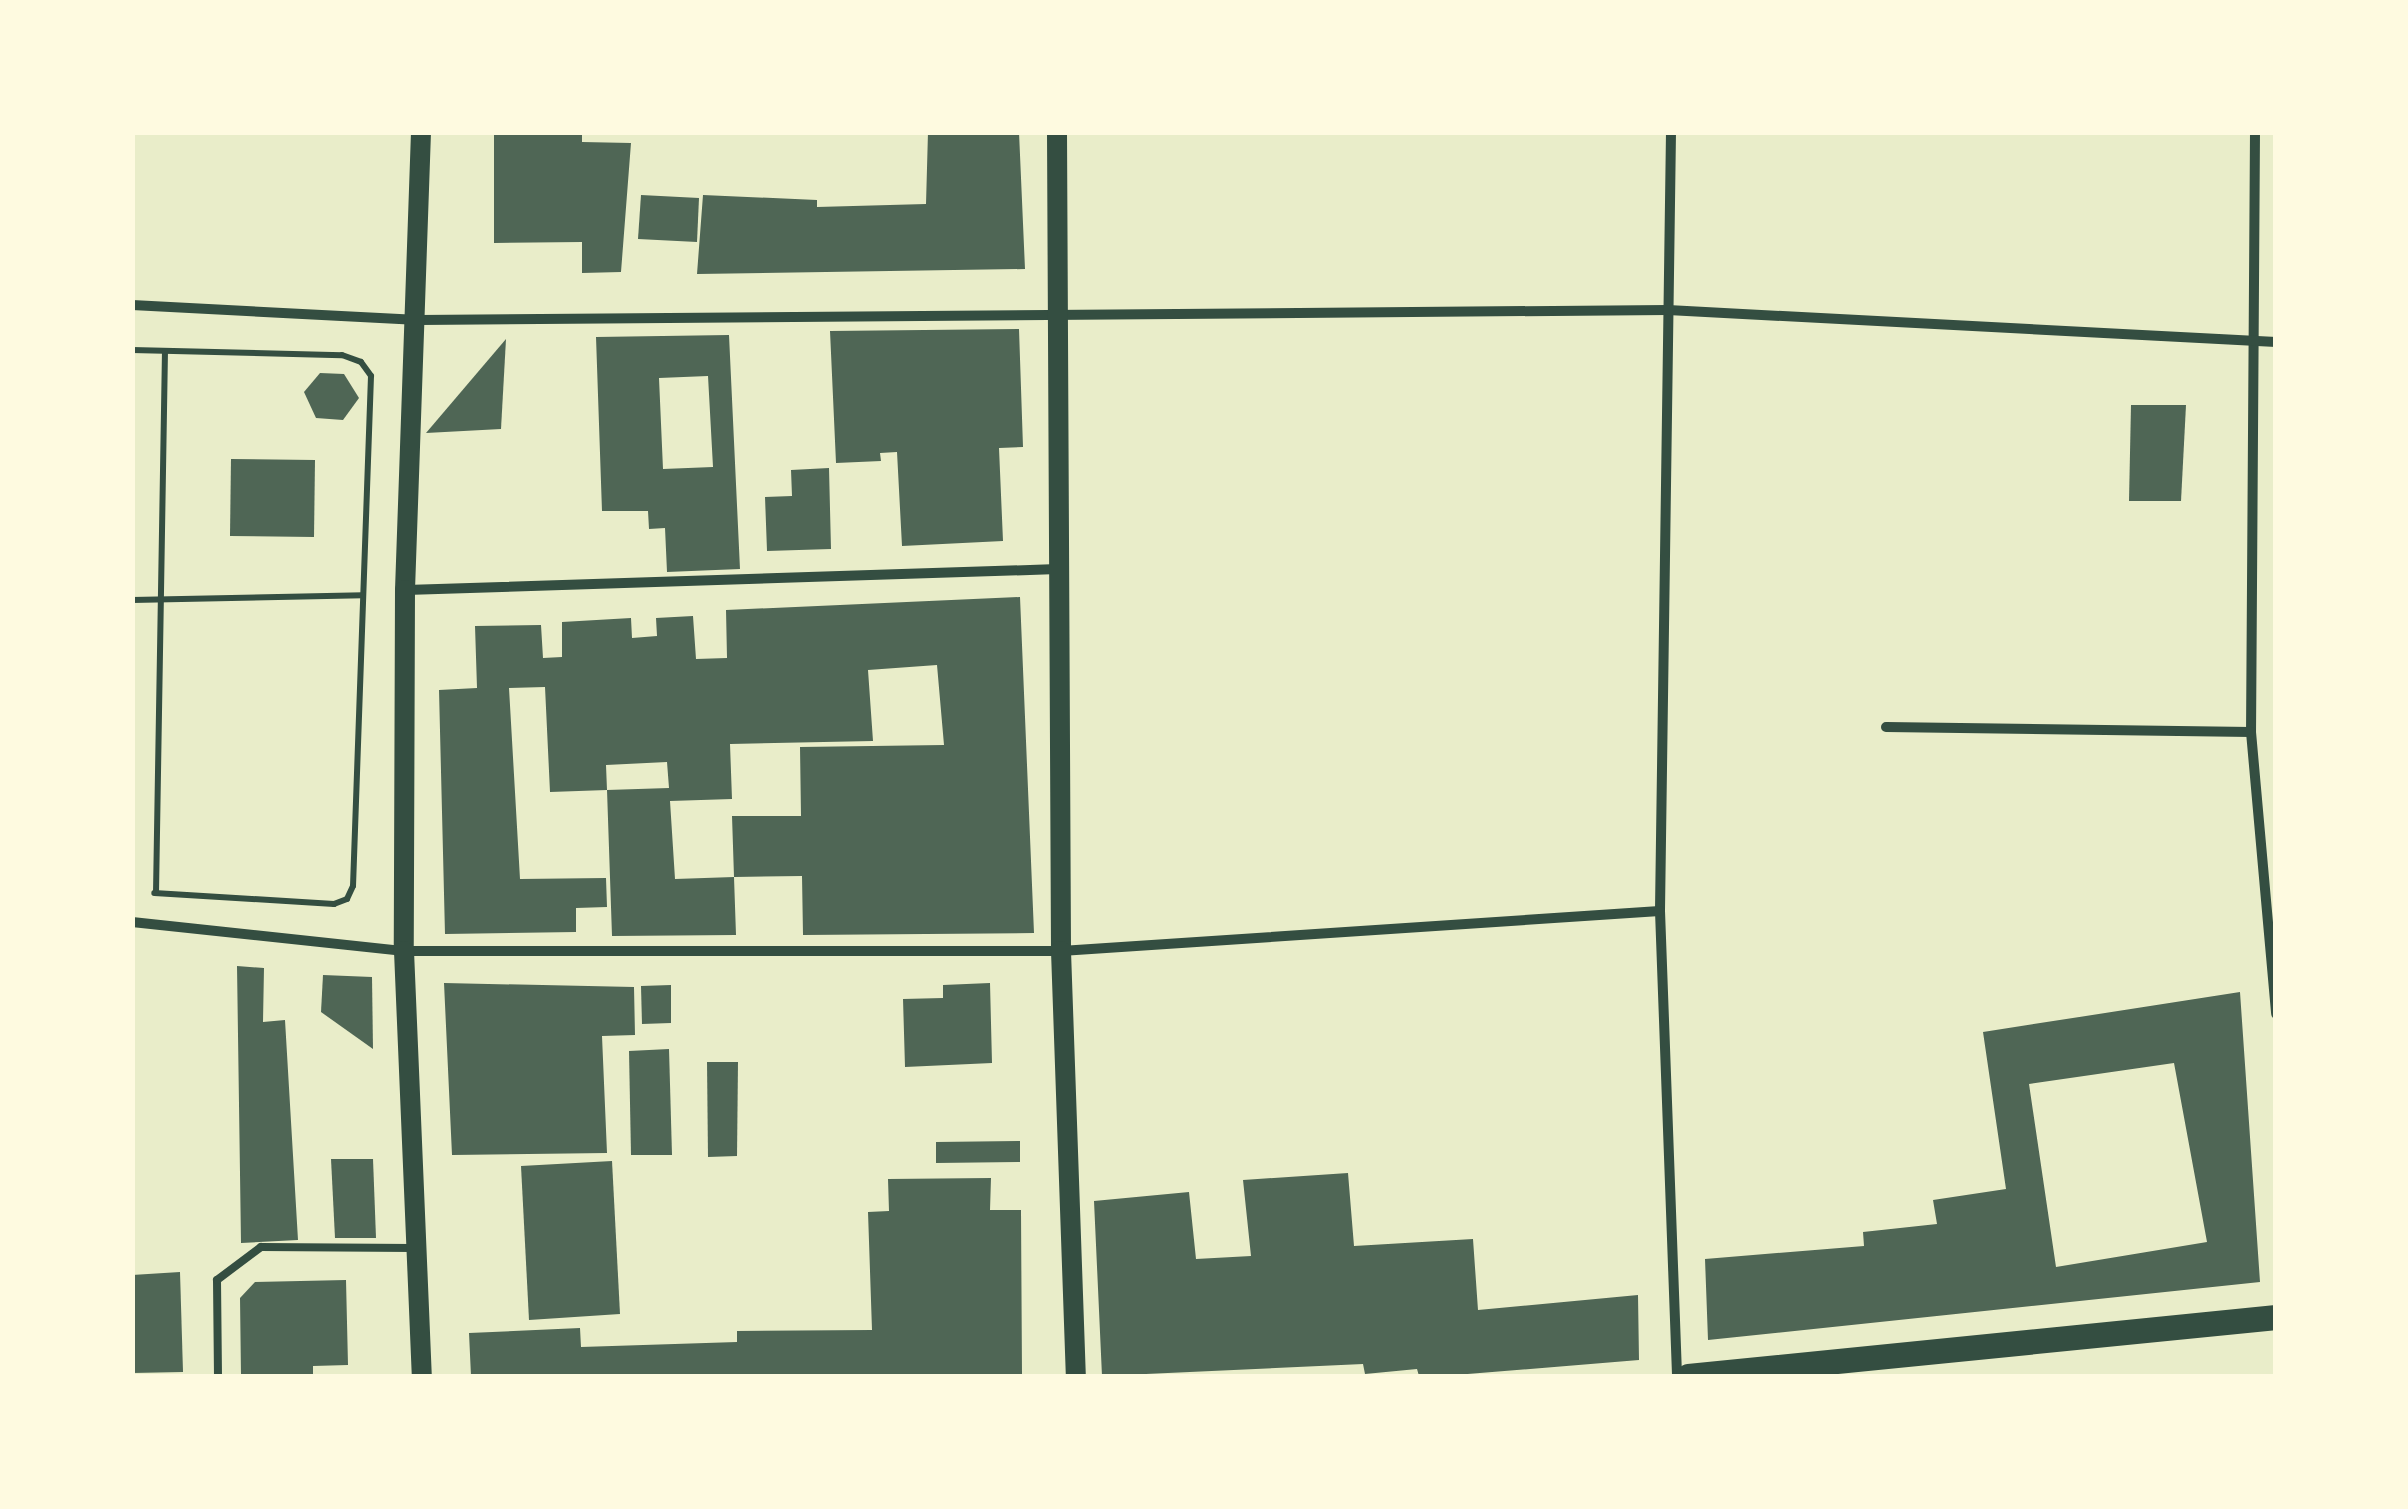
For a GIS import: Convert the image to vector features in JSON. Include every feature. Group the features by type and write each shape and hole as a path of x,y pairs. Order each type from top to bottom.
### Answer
{"main road":[{"path":"421,132 419,320 405,590 404,951 422,1376"},
{"path":"1057,132 1061,951 1076,1376"},
{"path":"1688,1376 2276,1318"}],"street":[{"path":"1671,132 1660,911 1677,1376"},
{"path":"2254,132 2248,340 2251,732 2276,1014"},
{"path":"132,305 419,320 1668,310 2276,342"},
{"path":"405,590 1059,569"},
{"path":"1886,727 2251,732"},
{"path":"132,922 404,951 1061,951 1660,911"}],"lane":[{"path":"218,1376 216,1280 261,1248 418,1248"}],"path":[{"path":"132,350 342,355 361,362 371,376 353,886 347,900 144,893"},
{"path":"156,894 165,351"},
{"path":"132,600 362,594"}],"building":[{"path":"494,132 582,132 582,142 631,143 621,272 582,273 582,242 494,243"},
{"path":"928,132 1019,132 1025,269 697,274 703,195 817,200 817,207 926,204"},
{"path":"641,195 699,198 697,242 638,239"},
{"path":"1019,329 1023,447 999,448 1003,541 902,546 897,452 880,453 881,461 836,463 830,331"},
{"path":"729,335 740,569 667,572 665,528 649,529 648,511 602,511 596,337","holes":["708,376 713,467 663,469 659,378"]},
{"path":"506,339 501,429 426,433"},
{"path":"320,373 344,374 359,398 343,420 316,418 304,392"},
{"path":"2131,405 2186,405 2181,501 2129,501"},
{"path":"231,459 315,460 314,537 230,536"},
{"path":"829,468 831,549 767,551 765,497 792,496 791,470"},
{"path":"1020,597 1034,933 803,935 802,876 734,877 736,935 612,936 607,790 550,792 545,687 509,688 520,879 606,878 607,907 576,908 576,932 445,934 439,690 477,688 475,626 541,625 543,658 562,657 562,622 631,618 632,638 657,636 656,618 693,616 696,659 727,658 726,610","holes":["937,665 944,745 800,747 801,816 732,816 734,877 675,879 670,801 732,799 730,744 873,741 868,670","667,762 669,788 607,790 606,765"]},
{"path":"237,966 264,968 263,1022 285,1020 298,1240 241,1243"},
{"path":"323,975 372,977 373,1049 321,1012"},
{"path":"444,983 634,987 635,1035 602,1036 607,1153 452,1155"},
{"path":"990,983 992,1063 905,1067 903,999 943,998 943,985"},
{"path":"671,985 671,1023 642,1024 641,986"},
{"path":"2240,992 2260,1282 1708,1340 1705,1259 1864,1246 1863,1232 1937,1224 1933,1200 2006,1189 1983,1032","holes":["2174,1063 2207,1242 2056,1267 2029,1084"]},
{"path":"669,1049 672,1155 631,1155 629,1051"},
{"path":"707,1062 738,1062 737,1156 708,1157"},
{"path":"1020,1141 1020,1162 936,1163 936,1142"},
{"path":"331,1159 373,1159 376,1238 335,1238"},
{"path":"612,1161 620,1314 529,1320 521,1166"},
{"path":"1348,1173 1354,1246 1473,1239 1478,1310 1638,1295 1639,1360 1443,1376 1419,1376 1417,1369 1365,1374 1363,1364 1102,1376 1094,1201 1189,1192 1196,1259 1251,1256 1243,1180"},
{"path":"991,1178 990,1210 1021,1210 1022,1376 471,1376 469,1333 580,1328 581,1347 737,1342 737,1331 872,1330 868,1212 889,1211 888,1179"},
{"path":"180,1272 183,1372 132,1373 132,1275"},
{"path":"346,1280 348,1365 313,1366 313,1376 241,1376 240,1298 255,1282"}]}
